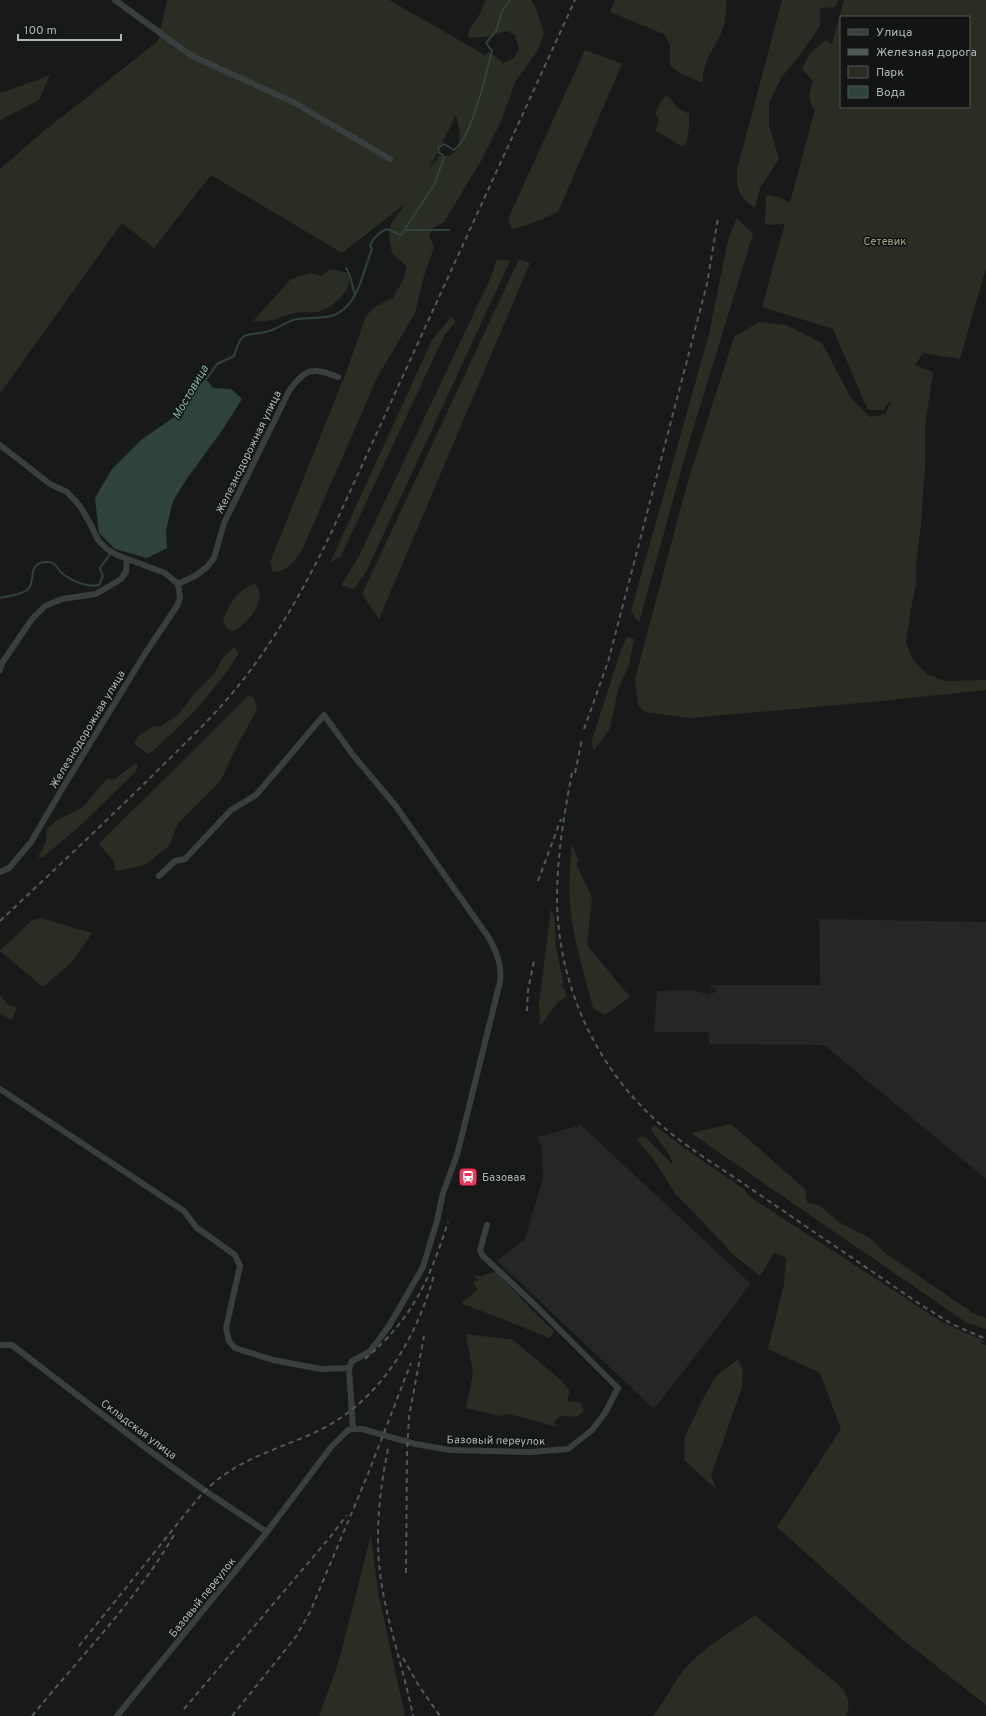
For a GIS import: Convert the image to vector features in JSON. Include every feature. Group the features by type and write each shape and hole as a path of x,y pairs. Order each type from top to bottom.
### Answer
{"street":[{"path":"115,0 192,56 293,102 390,159"},
{"name":"Железнодорожная улица","path":"0,872 8,868 31,842 146,652 177,606 180,598 178,584 207,567 214,558 224,523 289,391 300,376 310,372 323,372 338,378"},
{"path":"0,445 50,484 66,492 80,506 98,540 107,549 127,559 165,573 178,584"},
{"path":"0,670 2,663 28,624 45,606 62,599 96,594 121,579 126,572 127,559"},
{"path":"159,876 175,861 185,859 231,810 256,795 324,715 354,755 395,804 489,938 498,959 501,973 457,1155 443,1193 437,1221 423,1267 377,1342 369,1352 352,1361 349,1368 353,1429"},
{"path":"0,1089 184,1212 196,1227 235,1255 240,1266 226,1328 229,1341 235,1348 273,1360 321,1368 349,1368"},
{"name":"Базовый переулок","path":"117,1716 267,1532 331,1447 343,1435 353,1429 362,1429 438,1449 470,1452 531,1452 568,1449 592,1430 605,1413 618,1388 535,1305 483,1256 480,1250 487,1225"},
{"name":"Складская улица","path":"0,1345 12,1344 150,1451 204,1490 267,1532"}],"shaded area":[{"path":"819,919 986,922 986,1179 824,1045 709,1044 709,1032 654,1032 657,991 692,990 710,995 710,993 715,993 716,989 710,987 711,985 820,985"},
{"path":"581,1125 751,1284 654,1409 497,1261 525,1239 543,1178 542,1147 537,1137"}],"green space":[{"path":"167,0 389,0 485,55 489,52 503,63 514,58 519,49 515,35 507,31 490,36 469,38 470,30 480,14 486,0 531,0 535,6 544,33 537,52 516,80 502,119 481,161 444,222 433,228 429,235 434,247 424,276 415,313 377,378 303,548 287,568 279,571 273,572 270,562 348,367 366,316 376,306 393,298 404,278 407,267 392,253 389,238 391,223 405,204 342,253 211,175 154,248 122,223 1,392 0,391 0,169 39,135 158,41","holes":["456,115 460,133 458,149 450,156 439,156 429,169"]},
{"path":"615,0 727,0 724,25 720,36 707,60 703,83 679,73 670,65 670,44 664,34 610,12"},
{"path":"782,0 838,0 835,7 820,8 820,26 803,51 781,78 769,103 769,125 779,159 760,188 755,208 745,200 740,192 737,182 737,170"},
{"name":"Сетевик","path":"844,0 986,0 986,268 960,359 923,353 915,365 933,372 925,427 925,466 921,525 916,564 916,584 906,642 913,660 927,674 944,681 986,680 986,690 690,718 645,712 638,705 635,679 688,481 734,337 759,322 786,325 822,343 851,398 870,417 886,414 891,400 883,410 868,410 833,329 762,307 785,223 773,225 765,224 766,195 779,197 790,203 815,109 812,107 809,96 813,81 802,69 810,53 826,40 832,44"},
{"path":"585,50 622,64 558,212 530,224 512,229 508,219"},
{"path":"50,75 39,100 0,120 0,92 7,91"},
{"path":"667,95 678,108 689,114 689,128 686,145 681,146 655,131 659,121 655,113 661,101"},
{"path":"737,218 753,234 687,449 639,623 631,611 709,334 728,240"},
{"path":"497,259 510,261 366,572 354,589 341,585 358,558 491,277"},
{"path":"519,259 530,263 379,619 362,594"},
{"path":"330,269 349,273 348,286 337,302 326,309 317,312 298,312 270,320 253,321 290,280 309,273 322,276"},
{"path":"451,317 456,322 445,334 341,556 330,563 432,340"},
{"path":"255,584 259,590 259,597 258,604 254,611 239,628 233,631 227,629 223,620 231,603 244,589"},
{"path":"627,637 634,639 629,665 618,690 610,728 593,751 592,740 622,647"},
{"path":"234,647 239,653 220,681 198,707 174,731 149,754 134,744 137,737 153,726 160,727 178,715 193,695 215,673 221,660"},
{"path":"249,695 254,698 257,710 238,744 221,780 178,823 169,846 145,865 116,871 113,860 99,844"},
{"path":"136,763 138,765 135,772 83,823 42,858 38,857 46,842 47,829 57,820 82,808 107,779 115,779"},
{"path":"572,843 579,863 576,862 577,866 592,897 587,945 630,997 605,1015 593,1008 575,938 570,897"},
{"path":"551,909 554,916 556,947 563,981 563,984 560,985 565,990 566,997 558,1002 540,1026 539,1004"},
{"path":"41,918 92,933 70,964 43,987 0,951 31,921"},
{"path":"0,995 8,1005 17,1007 12,1020 0,1014"},
{"path":"731,1124 805,1189 807,1202 820,1206 839,1222 870,1238 884,1252 973,1313 986,1318 986,1329 967,1323 691,1133"},
{"path":"654,1125 684,1148 745,1190 750,1197 942,1322 984,1341 981,1344 986,1345 986,1705 897,1635 777,1527 841,1429 820,1373 768,1349 784,1284 786,1258 774,1253 760,1276 736,1257 674,1192 652,1157 637,1140 642,1136 646,1138 673,1165 671,1157 651,1130"},
{"path":"496,1272 553,1330 554,1332 550,1338 461,1303 478,1290 473,1282 478,1281 474,1275 481,1277 489,1273"},
{"path":"466,1334 513,1340 562,1381 570,1392 567,1399 570,1402 579,1402 584,1409 582,1413 576,1417 561,1416 554,1423 558,1427 509,1414 499,1416 466,1408 473,1374"},
{"path":"738,1359 743,1370 742,1387 711,1476 717,1490 684,1460 685,1436 716,1376"},
{"path":"371,1535 378,1592 405,1716 319,1716 338,1664"},
{"path":"755,1615 843,1689 847,1696 849,1706 845,1716 653,1716 687,1666 715,1642"}],"water":[{"path":"206,379 213,388 231,389 242,399 173,501 166,531 167,548 147,558 115,549 99,533 95,498 112,469 141,440 180,413 190,393"}],"waterway":[{"name":"Мостовица","path":"205,381 217,364 234,356 240,341 246,335 269,331 297,319 329,317 340,312 351,301 362,280 372,249 370,245 373,240 379,233 387,229 401,235 434,185 444,158 443,155 439,153 438,148 444,144 454,150 461,143 467,133 478,104 492,51 486,43 496,31 502,11 510,0"},
{"path":"405,230 449,230"},
{"path":"346,268 355,294"},
{"name":"Мостовица","path":"0,598 18,594 27,590 30,587 36,566 39,563 45,562 54,564 61,573 76,582 90,586 99,585 103,576 100,568 110,554"}],"railway":[{"path":"0,921 190,739 229,697 259,659 272,639 309,576 331,533 575,0"},
{"path":"584,729 608,662 707,284 718,218"},
{"path":"575,773 582,739"},
{"path":"572,773 558,867 557,899 559,931 573,994 585,1023 617,1078 661,1125 692,1149 921,1305 952,1324 986,1339"},
{"path":"538,881 561,819"},
{"path":"527,1011 528,990 534,961"},
{"path":"365,1359 396,1329 417,1297 434,1263 448,1222"},
{"path":"79,1646 207,1489 220,1478 248,1461 333,1423 354,1408 373,1390 390,1370 404,1348 416,1325 434,1275"},
{"path":"406,1573 407,1454 409,1417 424,1336"},
{"path":"232,1716 295,1638 310,1612 368,1474 411,1363"},
{"path":"388,1449 379,1506 379,1564 381,1583 389,1621 413,1716"},
{"path":"184,1709 331,1536 347,1515"},
{"path":"32,1716 125,1606 159,1560 174,1535"},
{"path":"403,1658 419,1686 440,1716"}],"place":[{"name":"Базовая","path":"468,1177"}]}
